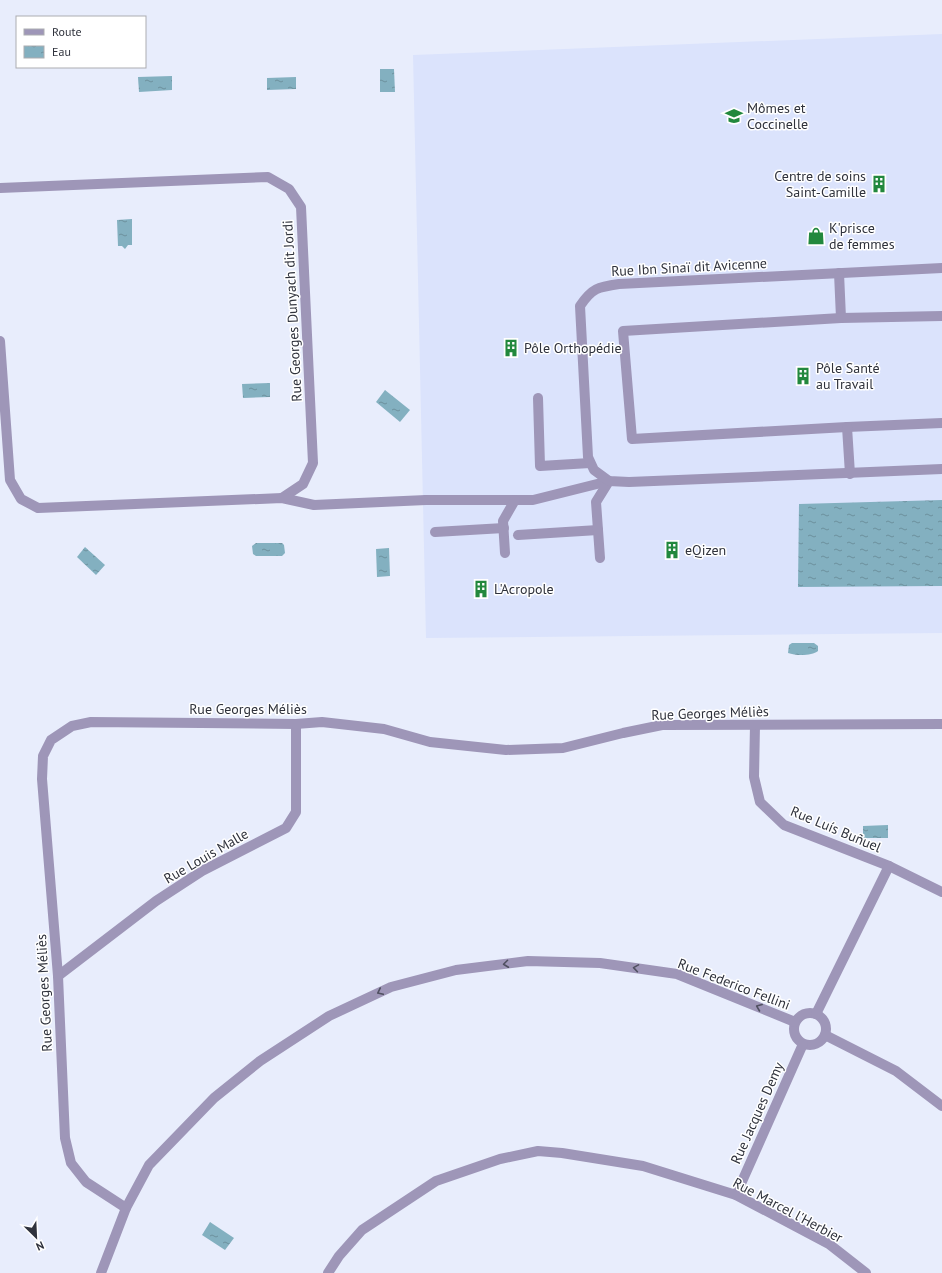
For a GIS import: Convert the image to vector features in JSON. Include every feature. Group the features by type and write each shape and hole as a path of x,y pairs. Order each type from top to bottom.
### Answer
{"street":[{"name":"Rue Georges Dunyach dit Jordi","path":"0,188 268,177 288,189 302,206 313,462 303,484 282,498"},
{"name":"Rue Ibn Sinaï dit Avicenne","path":"590,464 588,457 580,306 587,295 600,287 619,284 942,268"},
{"path":"839,274 841,318"},
{"path":"942,316 841,318 624,331 632,439 942,423"},
{"path":"0,341 10,480 21,499 38,508 282,498 314,505 426,500 533,500 609,481 629,482 942,469"},
{"path":"538,398 540,466 590,464 594,470 609,481"},
{"path":"847,427 850,474"},
{"path":"600,558 596,502 609,481"},
{"path":"505,553 503,521 515,500"},
{"path":"435,532 504,528"},
{"path":"518,535 598,530"},
{"name":"Rue Georges Méliès","path":"126,1208 86,1182 71,1163 65,1138 58,976 42,780 43,756 52,740 72,726 91,722 296,724 322,722 384,729 430,742 506,750 563,748 662,725 942,724"},
{"name":"Rue Louis Malle","path":"58,976 156,900 202,871 286,828 296,812 296,724"},
{"name":"Rue Luís Buñuel","path":"755,725 754,777 760,802 784,825 889,866"},
{"path":"816,1014 889,866 942,892"},
{"name":"Rue Federico Fellini","path":"101,1273 126,1208 149,1165 214,1098 260,1061 330,1016 391,987 456,970 506,964 528,962 600,963 677,974 795,1022"},
{"path":"809,1012 816,1014 823,1020 826,1027 825,1035 819,1042 811,1045 803,1044 796,1037 794,1028 795,1022 800,1016 809,1012"},
{"path":"825,1035 896,1071 942,1106"},
{"name":"Rue Jacques Demy","path":"736,1195 803,1044"},
{"name":"Rue Marcel l'Herbier","path":"328,1273 338,1256 362,1230 436,1181 500,1160 538,1151 562,1153 643,1166 736,1195 829,1244 866,1273"}],"shaded area":[{"path":"942,34 942,633 426,638 413,55"}],"water":[{"path":"380,69 394,69 395,92 380,92"},
{"path":"172,76 172,90 139,92 138,77"},
{"path":"296,77 296,89 267,90 267,78"},
{"path":"132,219 132,245 128,245 125,249 122,246 118,246 117,220"},
{"path":"270,383 270,397 243,398 242,384"},
{"path":"385,390 410,410 400,422 376,402"},
{"path":"942,500 942,586 798,587 799,504"},
{"path":"256,543 282,543 284,545 285,553 282,556 256,556 253,554 252,546"},
{"path":"85,547 105,565 96,575 77,557"},
{"path":"389,548 390,576 377,577 376,549"},
{"path":"792,643 814,643 818,646 818,651 812,654 804,655 788,653 789,645"},
{"path":"888,825 888,838 863,838 863,826"},
{"path":"210,1222 234,1238 225,1250 202,1235"}],"place":[{"name":"Mômes et Coccinelle","path":"734,116"},
{"name":"Centre de soins Saint-Camille","path":"879,184"},
{"name":"K'prisce de femmes","path":"816,236"},
{"name":"Pôle Orthopédie","path":"511,348"},
{"name":"Pôle Santé au Travail","path":"803,376"},
{"name":"eQizen","path":"672,550"},
{"name":"L'Acropole","path":"481,589"}]}
